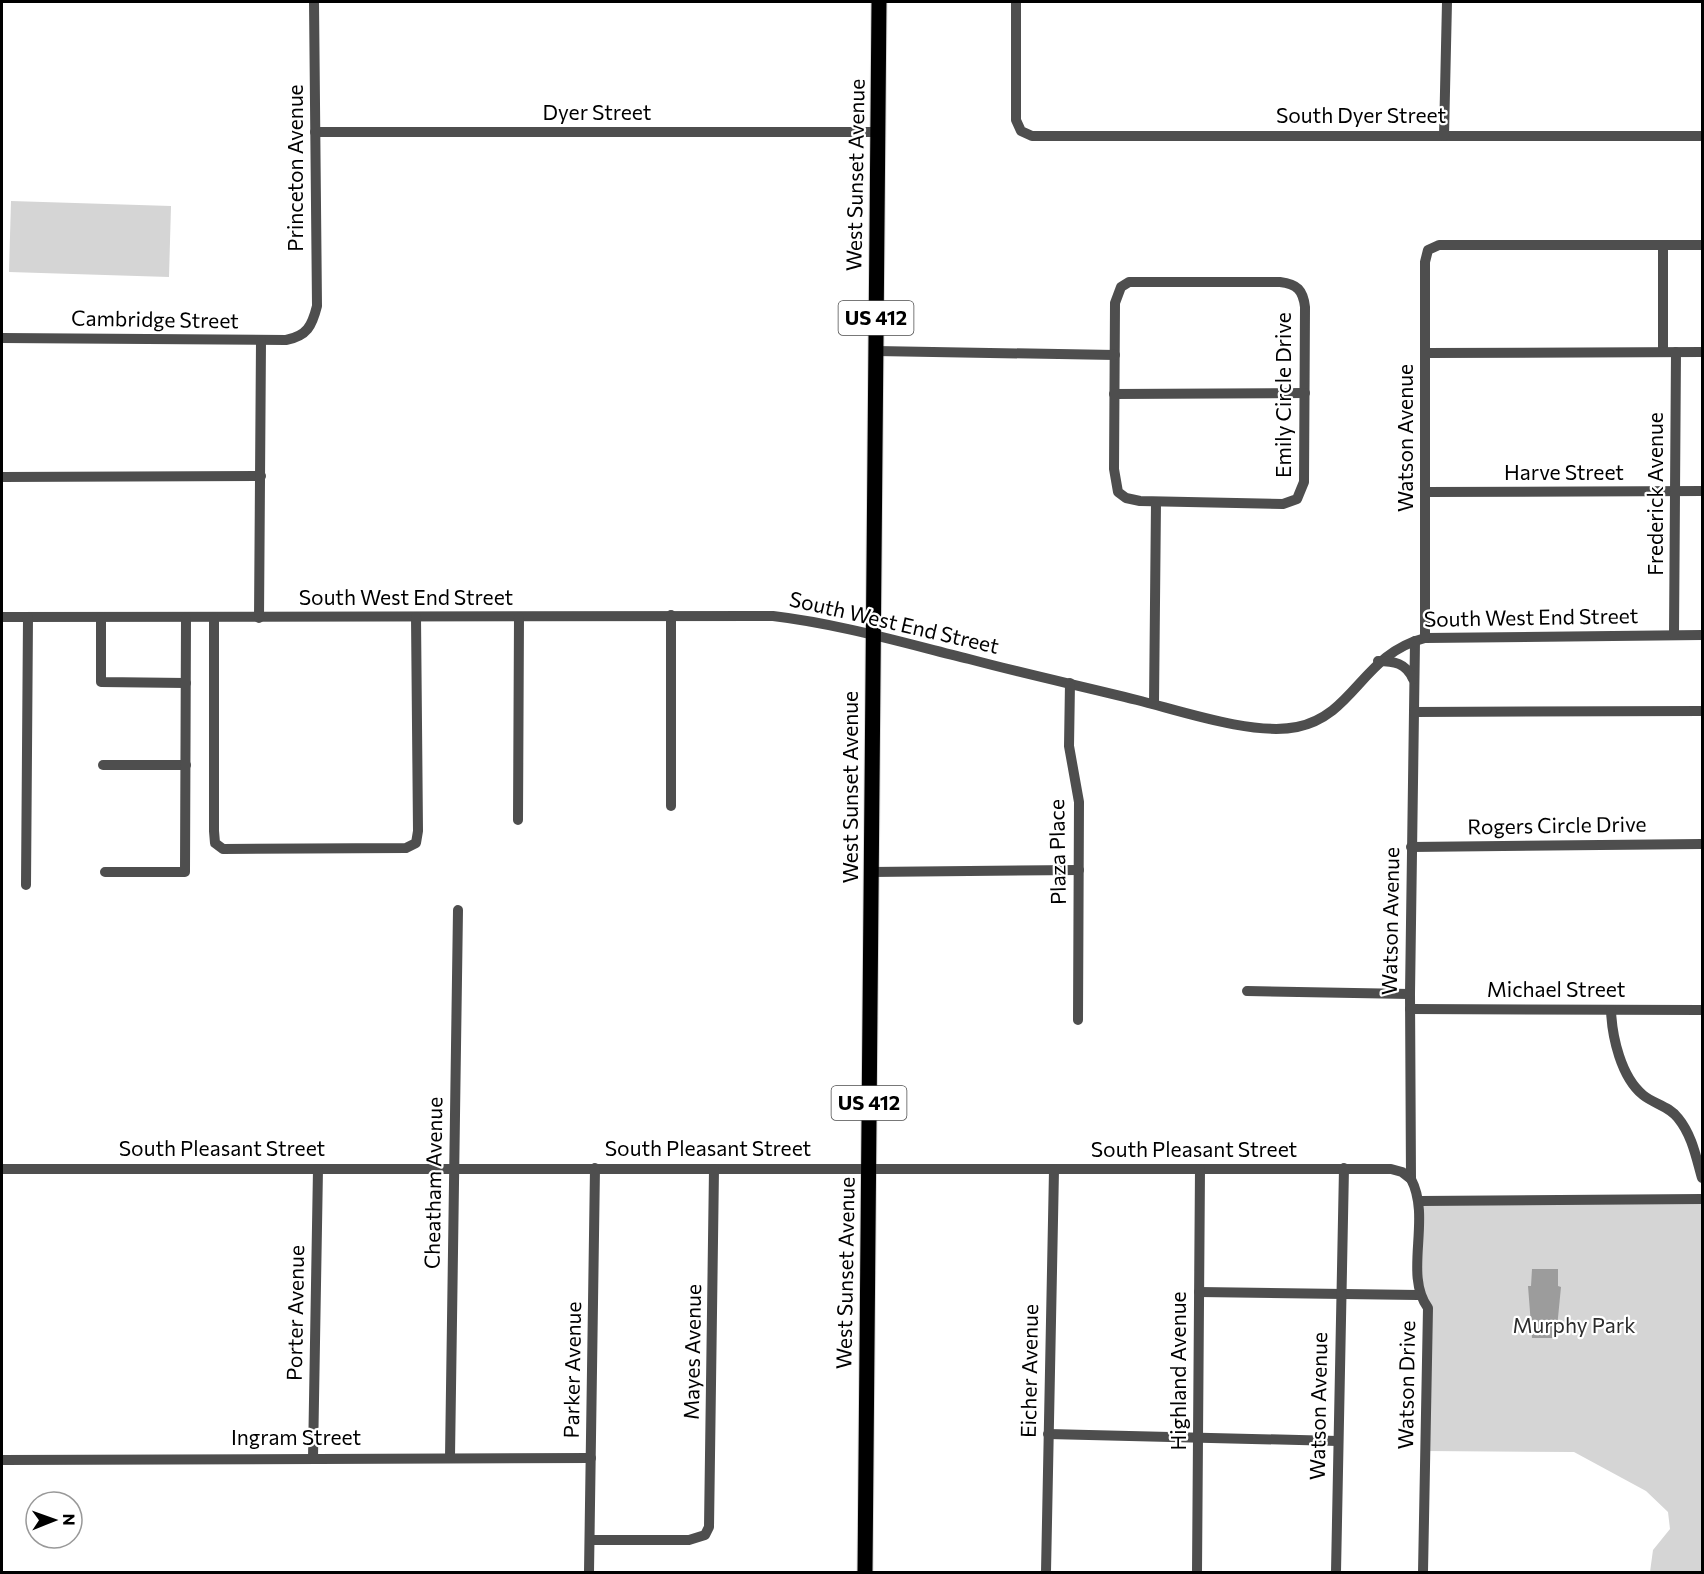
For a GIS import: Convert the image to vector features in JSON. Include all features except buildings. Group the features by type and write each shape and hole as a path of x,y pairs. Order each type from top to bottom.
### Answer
{"highway":[{"name":"West Sunset Avenue","path":"864,1572 879,2"}],"street":[{"name":"Princeton Avenue","path":"307,332 314,321 317,306 314,2"},
{"name":"South Dyer Street","path":"1016,2 1016,120 1021,131 1032,136 1702,136"},
{"path":"1444,136 1447,2"},
{"name":"Dyer Street","path":"315,132 878,132"},
{"path":"1663,352 1663,245 1702,245"},
{"name":"Watson Avenue","path":"1420,1201 1411,1179 1410,994 1414,682 1420,639 1426,492 1426,255 1428,250 1439,246 1663,245"},
{"name":"Emily Circle Drive","path":"1129,282 1291,284 1298,287 1304,296 1305,393 1304,482 1297,499 1283,504 1156,502 1126,498 1115,484 1115,355 1117,295 1121,287 1129,282"},
{"name":"Cambridge Street","path":"2,338 261,341 286,340 307,332"},
{"path":"259,618 261,341"},
{"path":"876,351 1115,355"},
{"name":"Frederick Avenue","path":"1674,635 1676,352"},
{"path":"1426,353 1702,352"},
{"path":"1114,394 1305,393"},
{"path":"2,477 261,476"},
{"name":"Harve Street","path":"1426,492 1702,492"},
{"path":"1154,704 1156,502"},
{"path":"671,615 672,806"},
{"path":"518,820 519,616"},
{"name":"South West End Street","path":"2,617 773,616 872,634 1154,704 1271,729 1301,726 1336,708 1378,662 1396,648 1420,639 1702,635"},
{"path":"26,885 28,617"},
{"path":"101,617 101,682 186,682"},
{"path":"214,618 214,843 223,849 406,848 416,843 418,831 416,617"},
{"path":"105,872 185,872 186,618"},
{"path":"1378,662 1394,662 1405,666 1414,682"},
{"name":"Plaza Place","path":"1070,683 1069,746 1079,802 1078,1020"},
{"path":"1414,712 1702,711"},
{"path":"103,765 186,765"},
{"name":"Rogers Circle Drive","path":"1411,847 1702,844"},
{"path":"871,872 1078,870"},
{"name":"Cheatham Avenue","path":"450,1457 458,910"},
{"path":"1247,991 1410,994"},
{"name":"Michael Street","path":"1410,1010 1702,1010"},
{"path":"1611,1010 1625,1070 1644,1096 1663,1105 1678,1118 1691,1139 1702,1178"},
{"name":"Parker Avenue","path":"589,1572 595,1168"},
{"name":"Watson Avenue","path":"1336,1572 1344,1168"},
{"name":"South Pleasant Street","path":"2,1169 1391,1168 1411,1179"},
{"name":"Porter Avenue","path":"313,1458 318,1169"},
{"name":"Mayes Avenue","path":"590,1540 689,1540 705,1534 710,1519 714,1169"},
{"name":"Highland Avenue","path":"1197,1572 1200,1169"},
{"name":"Eicher Avenue","path":"1047,1572 1054,1170"},
{"path":"1420,1201 1702,1199"},
{"name":"Watson Drive","path":"1420,1201 1418,1295 1428,1308 1423,1572"},
{"path":"1200,1292 1418,1295"},
{"path":"1048,1434 1338,1441"},
{"name":"Ingram Street","path":"2,1460 591,1458"}],"green space":[{"path":"11,201 171,206 169,277 9,272"},
{"name":"Murphy Park","path":"1702,1199 1702,1572 1650,1572 1653,1550 1670,1529 1668,1512 1646,1491 1574,1452 1425,1451 1428,1308 1418,1295 1420,1201"}],"shaded area":[{"path":"1532,1269 1558,1269 1558,1286 1561,1287 1556,1338 1532,1338 1528,1286 1531,1286"}]}
